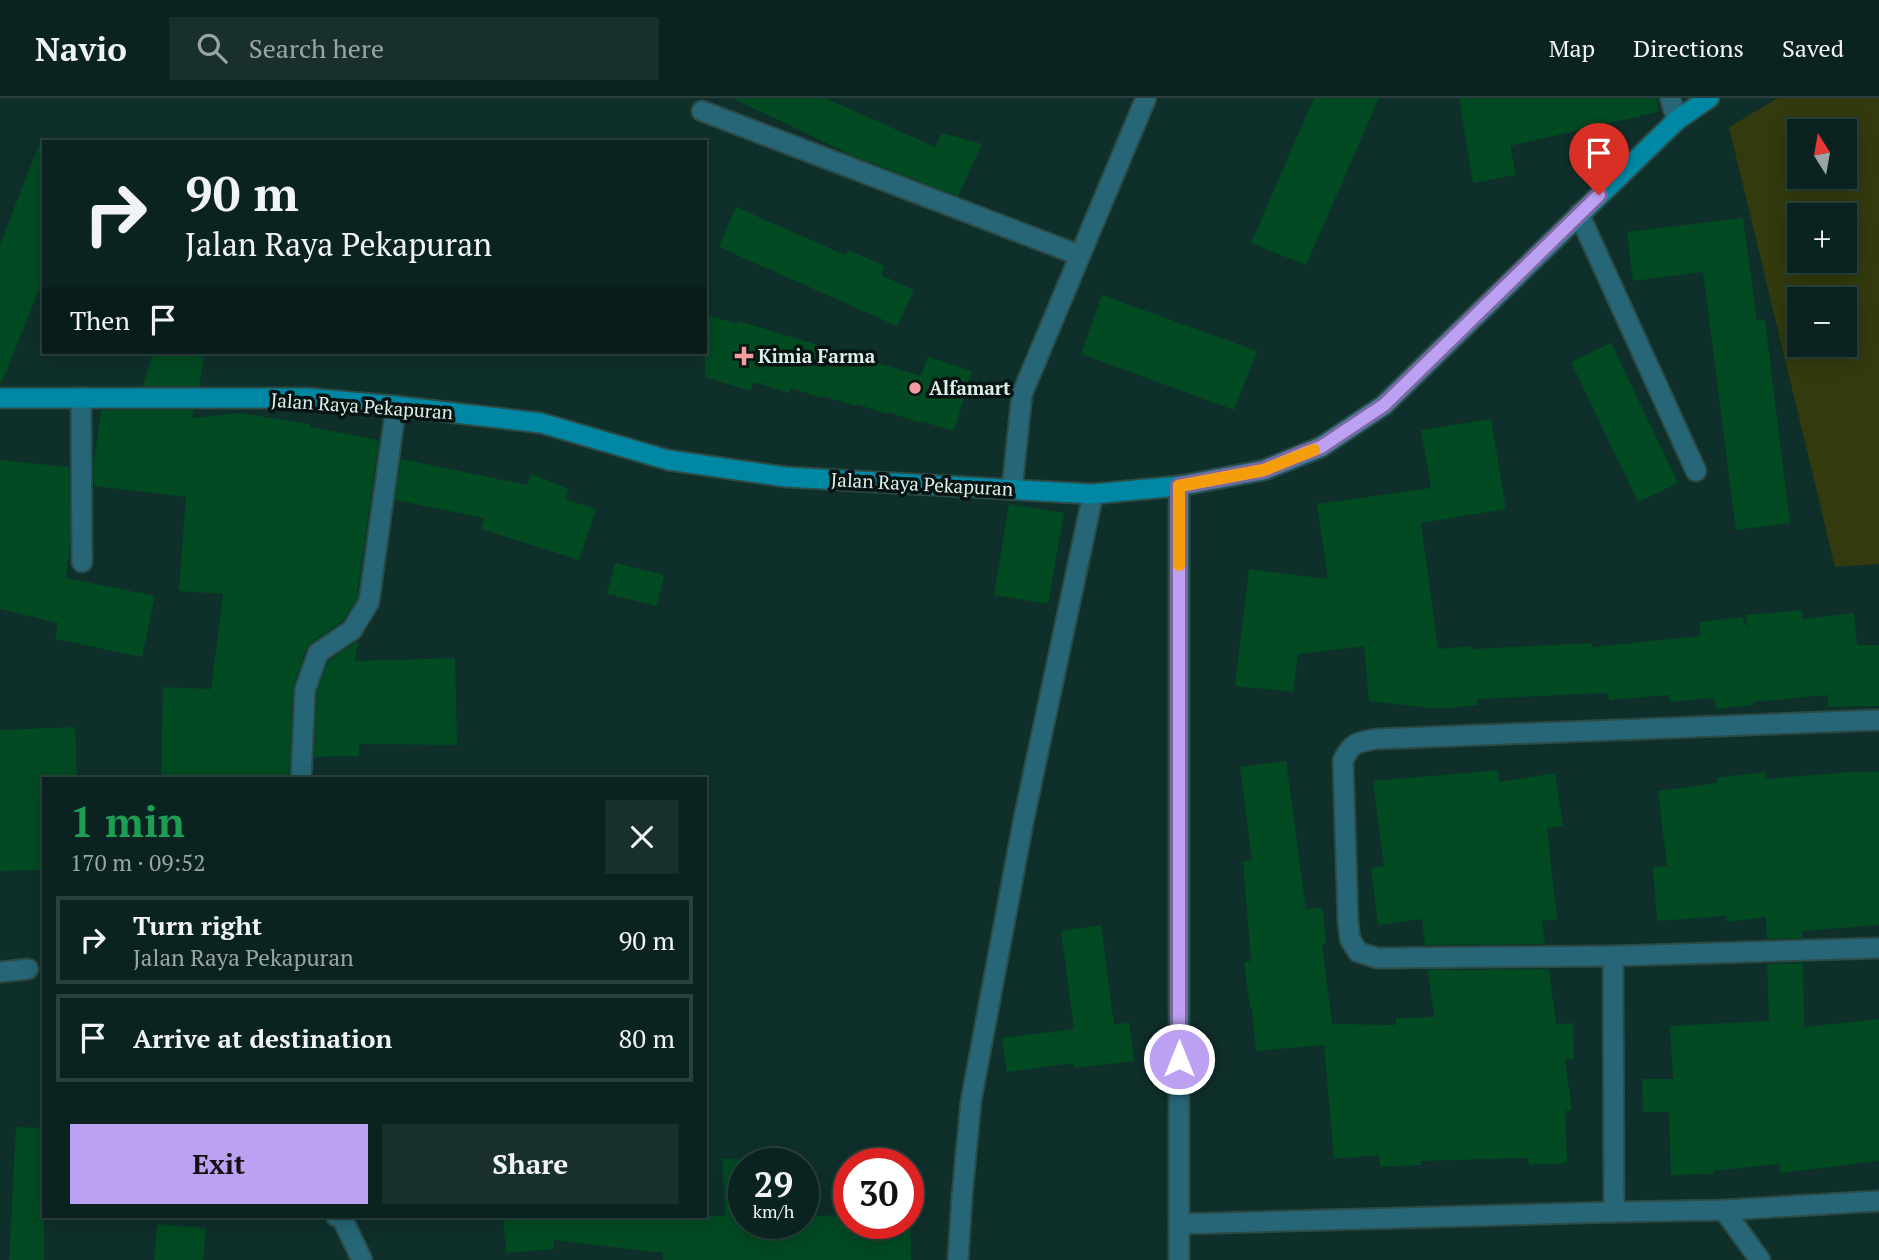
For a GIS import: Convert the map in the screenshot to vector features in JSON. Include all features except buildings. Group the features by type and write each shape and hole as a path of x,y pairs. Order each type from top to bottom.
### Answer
{"main road":[{"name":"Jalan Raya Pekapuran","path":"0,398 307,398 396,405 541,423 668,460 786,477 1093,494 1179,486 1264,470 1321,447 1384,405 1677,120 1709,98"}],"street":[{"path":"1012,489 1022,394 1146,98"},
{"path":"1670,98 1677,120"},
{"path":"702,111 1079,256"},
{"path":"1579,214 1696,471"},
{"path":"81,398 82,562"},
{"path":"301,777 305,690 318,653 352,629 369,602 396,405"},
{"path":"1179,486 1179,1260"},
{"path":"958,1260 961,1196 971,1101 1024,817 1093,494"},
{"path":"1879,720 1376,739 1359,741 1349,748 1343,761 1348,922 1350,939 1358,952 1377,958 1613,956 1879,948"},
{"path":"1613,956 1614,1212"},
{"path":"0,972 28,969"},
{"path":"1179,1224 1724,1210 1879,1201"},
{"path":"1724,1210 1760,1260"},
{"path":"340,1218 343,1220 362,1260"}],"green space":[{"path":"1778,98 1879,98 1879,564 1835,567 1729,127"}],"slow traffic":[{"path":"1179,565 1179,486 1264,470 1314,450"}],"place":[{"name":"Kimia Farma","path":"744,356"},
{"name":"Alfamart","path":"915,388"}],"route":[{"path":"1179,1059 1179,486 1264,470 1321,447 1384,405 1599,195"}]}
